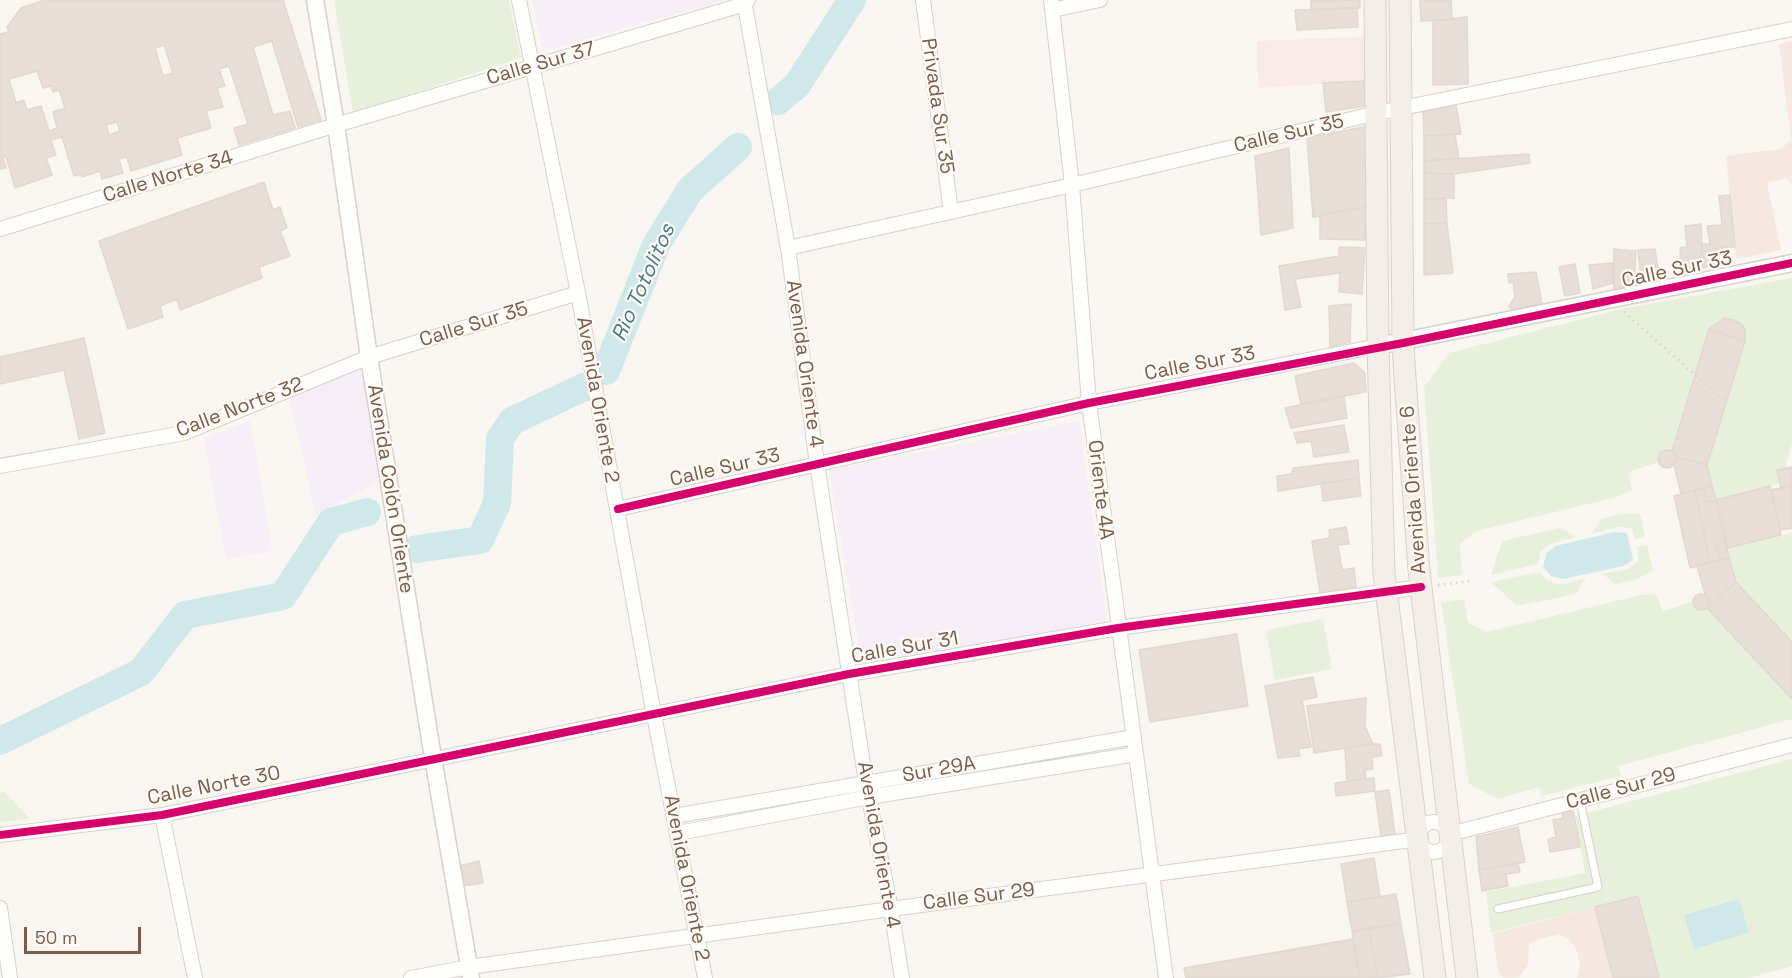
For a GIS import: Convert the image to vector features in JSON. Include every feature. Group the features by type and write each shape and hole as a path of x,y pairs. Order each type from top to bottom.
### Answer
{"main road":[{"name":"Avenida Oriente 6","path":"1375,0 1378,346 1385,582 1435,978"},
{"name":"Avenida Oriente 6","path":"1400,0 1403,343 1420,578 1467,978"},
{"path":"1385,582 1400,566 1420,578"}],"street":[{"name":"Avenida Colón Oriente","path":"315,0 336,125 369,357 470,973"},
{"name":"Avenida Oriente 2","path":"519,0 578,293 654,715 705,978"},
{"name":"Privada Sur 35","path":"923,0 951,212"},
{"path":"1051,5 1100,0"},
{"name":"Calle Sur 37","path":"336,125 746,1"},
{"name":"Avenida Oriente 4","path":"746,1 788,248 817,464 866,783 902,978"},
{"name":"Oriente 4A","path":"1051,5 1072,185 1089,403 1166,978"},
{"name":"Calle Sur 35","path":"788,248 1072,185 1377,113 1792,29"},
{"name":"Calle Norte 34","path":"0,229 336,125"},
{"name":"Calle Sur 33","path":"618,509 1089,403 1403,343 1792,263"},
{"name":"Calle Sur 35","path":"369,357 578,293"},
{"name":"Calle Norte 32","path":"0,466 184,433 369,357"},
{"name":"Calle Sur 31","path":"433,758 849,674 1385,582"},
{"name":"Sur 29A","path":"674,816 1134,737"},
{"name":"Calle Sur 29","path":"1450,834 1792,745"},
{"name":"Sur 29A","path":"678,833 869,797 1136,754"},
{"name":"Calle Norte 30","path":"0,835 162,815 433,758"},
{"path":"162,815 195,978"},
{"path":"1432,821 1440,822 1450,834 1444,849 1440,852 1429,852 1419,839 1424,826 1432,821"},
{"name":"Calle Sur 29","path":"411,978 470,973 891,909 1419,839"},
{"path":"0,908 10,978"}],"lane":[{"path":"1498,909 1598,887 1580,800"}],"path":[{"path":"1621,309 1726,402"},
{"path":"1420,578 1472,582"}],"shaded area":[{"path":"532,0 725,0 543,51"},
{"path":"1364,37 1364,81 1258,88 1257,41"},
{"path":"1792,41 1792,184 1786,178 1767,183 1781,250 1736,259 1726,156 1781,149 1791,140 1779,44"},
{"path":"369,357 388,476 316,516 288,391"},
{"path":"250,420 272,551 226,559 204,439"},
{"path":"1079,421 1107,621 862,667 829,470"},
{"path":"1595,907 1613,978 1577,978 1580,966 1577,951 1570,940 1559,934 1533,941 1529,945 1528,965 1519,977 1504,978 1499,974 1492,934"}],"green space":[{"path":"334,0 509,0 521,58 353,113"},
{"path":"1792,278 1792,443 1785,468 1777,470 1780,483 1716,500 1707,465 1746,336 1745,330 1736,321 1724,318 1709,329 1672,451 1663,451 1659,462 1628,472 1632,490 1617,497 1476,531 1460,544 1462,575 1438,578 1424,387 1449,353 1621,309"},
{"path":"1621,514 1640,514 1645,536 1635,539 1632,528 1616,527 1592,534 1601,519"},
{"path":"1561,528 1576,537 1552,543 1540,552 1538,564 1491,575 1502,541"},
{"path":"1792,533 1792,642 1736,582 1727,548"},
{"path":"1647,545 1653,571 1635,580 1615,584 1603,574 1628,569 1639,561 1637,547"},
{"path":"1539,572 1548,581 1562,585 1585,578 1576,594 1517,606 1491,582"},
{"path":"1641,595 1657,595 1662,612 1693,601 1696,609 1707,608 1792,699 1792,719 1618,766 1621,776 1541,796 1539,787 1498,799 1469,784 1441,603 1464,599 1468,623 1487,632"},
{"path":"1323,619 1332,669 1275,680 1266,630"},
{"path":"1792,759 1792,966 1748,978 1659,978 1638,896 1491,933 1486,892 1585,873 1575,816"},
{"path":"4,791 30,819 0,822 0,793"}],"water":[{"path":"1615,532 1627,533 1633,560 1623,566 1563,579 1551,576 1543,567 1546,554 1555,546"},
{"path":"1739,899 1749,933 1694,949 1684,915"}],"building":[{"path":"45,0 283,0 321,120 298,127 272,41 253,47 273,115 290,111 295,128 239,145 234,128 248,124 229,66 219,69 225,86 217,88 223,107 206,111 211,128 177,138 182,155 131,171 127,157 119,159 123,173 102,179 100,171 82,177 81,174 74,176 62,137 51,140 56,155 46,158 52,175 15,188 6,156 3,157 6,168 0,169 0,34 9,32 7,27 21,8","holes":["164,45 173,73 163,76 155,48","37,71 43,88 51,86 53,92 59,90 65,108 53,112 57,128 49,131 41,106 27,110 24,100 16,103 9,79","117,122 120,131 109,135 106,125"]},
{"path":"1311,0 1360,0 1360,8 1311,10"},
{"path":"1420,0 1451,0 1452,19 1421,21"},
{"path":"1357,8 1358,27 1297,30 1295,10"},
{"path":"1467,17 1468,84 1433,85 1433,21"},
{"path":"1364,81 1365,106 1326,112 1323,83"},
{"path":"1456,104 1461,134 1424,136 1423,110"},
{"path":"1368,126 1367,206 1313,217 1307,138"},
{"path":"1455,134 1459,158 1424,161 1424,136"},
{"path":"1289,148 1293,228 1261,235 1255,156"},
{"path":"1529,154 1530,163 1454,174 1424,173 1424,161"},
{"path":"1424,173 1454,174 1454,198 1424,199"},
{"path":"264,182 273,210 280,207 287,228 280,231 290,256 259,267 262,278 180,310 177,299 160,306 163,317 128,329 99,241"},
{"path":"1730,195 1735,247 1722,248 1722,253 1715,253 1715,264 1703,268 1701,244 1710,244 1707,226 1722,225 1719,196"},
{"path":"1424,199 1446,199 1447,223 1424,224"},
{"path":"1367,206 1365,240 1320,239 1320,215"},
{"path":"1447,223 1453,273 1424,275 1424,224"},
{"path":"1701,224 1703,268 1681,270 1680,248 1687,247 1685,226"},
{"path":"1339,247 1365,248 1362,294 1339,292 1340,273 1295,279 1301,307 1285,310 1279,266 1339,256"},
{"path":"1614,249 1636,251 1634,285 1614,289"},
{"path":"1655,249 1659,274 1641,279 1638,250"},
{"path":"1613,263 1613,283 1593,289 1589,265"},
{"path":"1575,264 1580,293 1565,296 1559,267"},
{"path":"1536,272 1542,304 1512,310 1509,306 1515,297 1513,282 1509,283 1508,274"},
{"path":"1351,304 1350,342 1330,347 1329,306"},
{"path":"1724,318 1741,324 1745,330 1745,341 1709,329"},
{"path":"1709,329 1745,341 1707,465 1676,457 1672,451"},
{"path":"84,338 105,433 79,439 64,370 0,384 0,357"},
{"path":"1354,363 1365,373 1366,392 1301,404 1295,376"},
{"path":"1344,396 1347,418 1291,428 1285,408"},
{"path":"1344,425 1349,452 1314,457 1311,441 1297,443 1294,433"},
{"path":"1667,450 1673,453 1676,459 1673,465 1667,468 1661,465 1658,459 1661,453"},
{"path":"1676,457 1707,465 1712,486 1681,494 1674,465"},
{"path":"1358,460 1359,478 1278,491 1277,476 1292,474 1293,468"},
{"path":"1792,467 1792,485 1781,488 1777,470"},
{"path":"1359,478 1361,496 1323,501 1321,483"},
{"path":"1792,485 1792,528 1780,530 1771,490"},
{"path":"1712,486 1716,500 1707,502 1704,488"},
{"path":"1770,486 1781,535 1727,548 1716,500"},
{"path":"1704,488 1707,502 1716,500 1726,543 1716,546 1720,560 1710,562 1695,490"},
{"path":"1695,490 1710,562 1690,568 1674,496"},
{"path":"1346,527 1349,544 1338,545 1342,570 1354,568 1356,587 1320,593 1312,541 1330,538 1329,530"},
{"path":"1726,543 1729,558 1720,560 1716,546"},
{"path":"1729,558 1736,582 1707,608 1710,601 1705,594 1697,566"},
{"path":"1736,582 1792,642 1792,699 1707,608"},
{"path":"1698,594 1704,594 1709,602 1707,608 1698,610 1693,605 1693,599"},
{"path":"1237,634 1248,706 1150,722 1139,650"},
{"path":"1313,677 1317,697 1302,700 1311,747 1298,749 1300,756 1278,758 1265,686"},
{"path":"1366,698 1365,726 1373,744 1314,753 1307,706"},
{"path":"1380,744 1382,756 1372,757 1373,769 1365,770 1366,779 1347,781 1345,748"},
{"path":"1374,778 1375,791 1336,796 1335,783"},
{"path":"1389,790 1395,834 1381,836 1375,792"},
{"path":"1573,810 1580,847 1550,852 1548,839 1556,837 1553,820 1563,818 1562,813"},
{"path":"1518,827 1525,862 1479,870 1476,837"},
{"path":"1374,858 1380,897 1347,902 1341,864"},
{"path":"479,861 483,883 455,887 452,868"},
{"path":"1518,863 1520,872 1506,874 1508,886 1482,891 1479,870"},
{"path":"1396,894 1401,923 1352,931 1347,902"},
{"path":"1638,896 1659,978 1613,978 1595,907"},
{"path":"1401,924 1410,974 1378,978 1369,929"},
{"path":"1369,929 1378,978 1360,978 1352,932"},
{"path":"1353,939 1360,978 1186,978 1184,968"}],"waterway":[{"name":"Rio Totolitos","path":"778,101 797,85 852,0"},
{"name":"Rio Totolitos","path":"606,371 656,245 690,190 738,147"},
{"name":"Rio Totolitos","path":"417,549 480,540 497,503 500,439 512,421 584,387"},
{"name":"Rio Totolitos","path":"0,741 141,672 185,615 283,596 331,522 367,512"}],"cycle path":[{"path":"618,509 1089,403 1403,343 1792,263"},
{"path":"0,835 162,815 849,674 1118,628 1421,587"}]}
